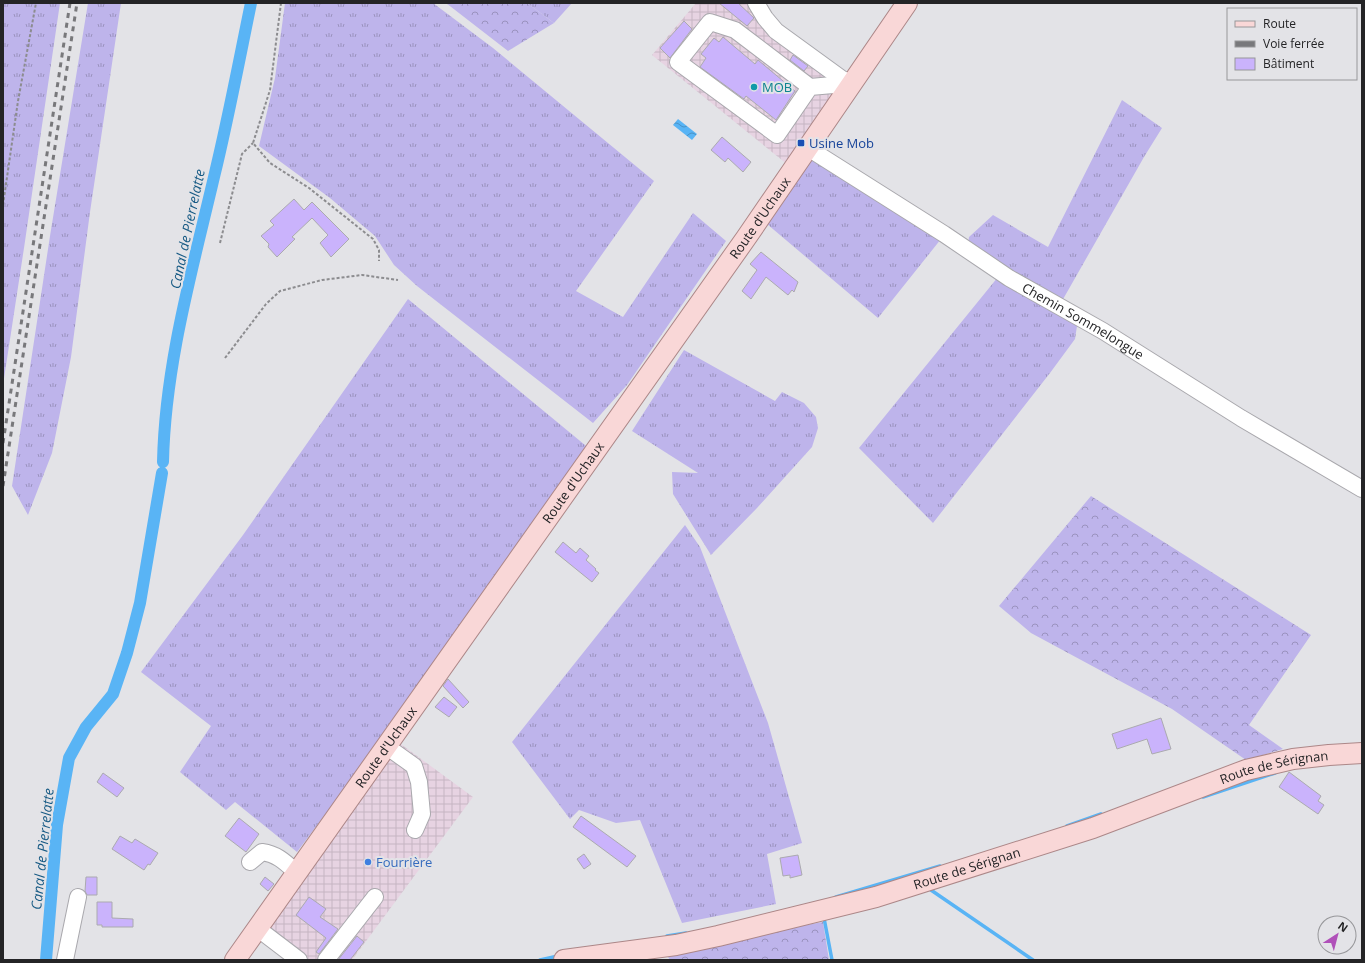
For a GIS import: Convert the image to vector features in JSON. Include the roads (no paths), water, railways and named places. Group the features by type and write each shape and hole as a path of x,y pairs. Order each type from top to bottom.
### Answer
{"main road":[{"name":"Route d'Uchaux","path":"235,960 602,442 808,148 907,3"},
{"name":"Route de Sérignan","path":"564,960 690,942 869,898 1093,828 1246,770 1293,759 1362,753"}],"street":[{"path":"756,3 765,18 776,31 842,79 849,87"},
{"path":"810,87 777,135 678,62 710,22 735,30 810,87 833,85 849,87"},
{"name":"Chemin Sommelongue","path":"808,148 944,234 1009,278 1103,331 1242,418 1362,489"},
{"path":"386,746 414,766 419,782 422,814 415,830"},
{"path":"250,862 262,852 272,853 296,872"},
{"path":"65,960 78,897"},
{"path":"326,960 375,897"},
{"path":"257,928 299,960"}],"water":[{"path":"678,119 697,134 692,140 673,125"}],"waterway":[{"name":"Canal de Pierrelatte","path":"163,462 165,426 174,354 224,134 251,3"},
{"name":"Canal de Pierrelatte","path":"46,960 57,825 69,758 86,727 113,694 127,653 140,603 162,473"},
{"path":"1203,797 1275,773"},
{"path":"1067,826 1101,814"},
{"path":"836,897 940,866"},
{"path":"928,888 1033,960"},
{"path":"824,918 832,960"},
{"path":"667,936 686,933"},
{"path":"540,960 558,956"}],"railway":[{"path":"3,443 70,3"},
{"path":"3,486 77,3"}],"place":[{"name":"MOB","path":"754,87"},
{"name":"Usine Mob","path":"801,143"},
{"name":"Fourrière","path":"368,862"}]}
